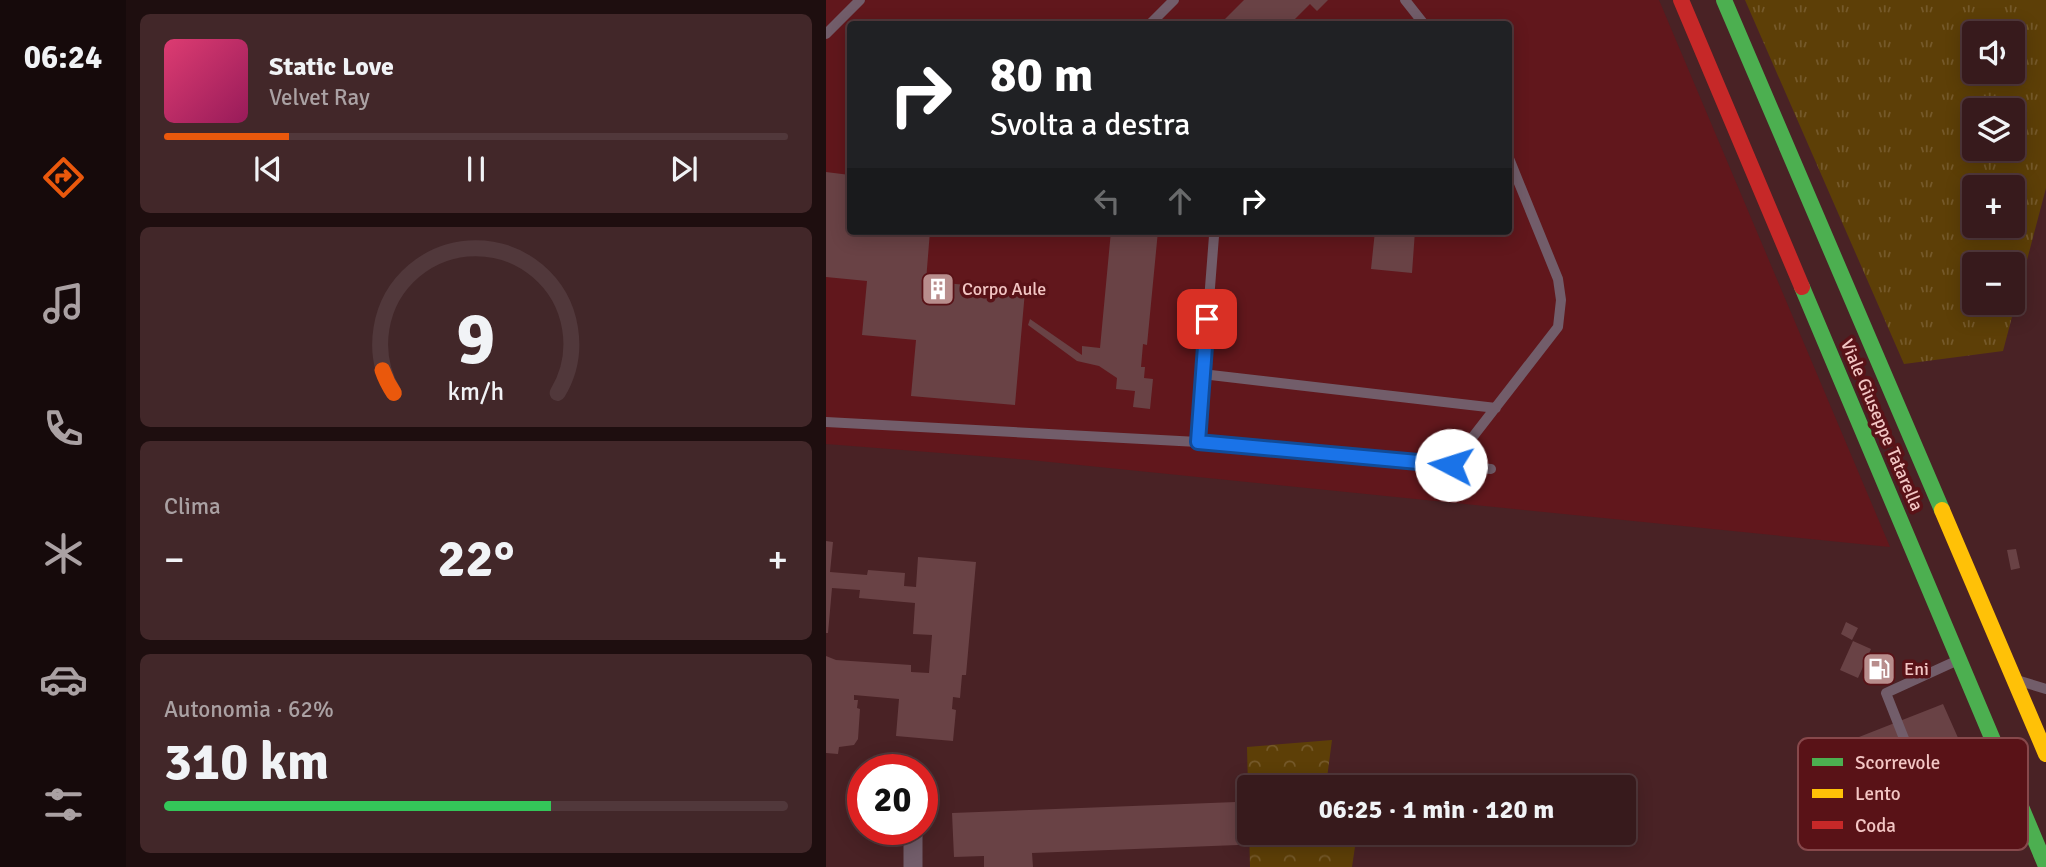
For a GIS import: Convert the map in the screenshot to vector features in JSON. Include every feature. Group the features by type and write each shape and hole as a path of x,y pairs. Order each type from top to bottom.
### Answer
{"main road":[{"name":"Viale Giuseppe Tatarella","path":"1681,0 1993,738"},
{"name":"Viale Giuseppe Tatarella","path":"1724,0 2046,754"},
{"name":"Viale Giuseppe Tatarella","path":"2028,822 2046,866"}],"street":[{"path":"913,845 913,867"}],"lane":[{"path":"826,34 860,0"},
{"path":"1153,21 1174,0"},
{"path":"1405,0 1422,21"},
{"path":"1451,465 1558,327 1561,300 1558,279 1512,166"},
{"path":"1198,442 1214,236"},
{"path":"1202,374 1496,408"},
{"path":"826,422 1198,442 1490,469"},
{"path":"1904,738 1886,693 1960,659"},
{"path":"2015,680 2046,689"}],"shaded area":[{"path":"826,0 1659,0 1890,547 1030,460 826,444"}],"green space":[{"path":"1745,0 2046,0 2046,188 2025,268 2025,252 1962,252 1962,315 2012,315 2003,351 1904,364"},
{"path":"1332,740 1327,775 1248,775 1247,747"},
{"path":"1249,845 1355,845 1352,867 1250,867"}],"building":[{"path":"1244,0 1328,0 1317,11 1310,4 1293,21 1223,21"},
{"name":"Corpo Aule","path":"826,172 847,175 847,235 930,235 926,281 1025,291 1015,405 911,396 916,340 862,335 867,281 826,277"},
{"path":"1111,235 1158,235 1147,345 1143,344 1141,367 1145,367 1144,378 1153,379 1150,409 1133,407 1135,391 1116,389 1117,378 1099,366 1077,361 1028,325 1030,319 1082,355 1082,346 1100,348"},
{"path":"1375,235 1415,235 1412,273 1371,269"},
{"path":"826,541 833,542 830,572 867,575 868,570 905,573 904,586 916,587 918,557 976,562 966,675 962,675 960,698 953,697 952,709 956,710 953,741 896,736 899,699 854,695 854,700 858,700 857,708 860,709 858,739 854,745 839,747 838,754 826,753 826,656 836,660 911,665 911,672 929,673 932,635 913,634 915,603 859,598 860,590 832,588 826,633"},
{"path":"2016,549 2020,568 2011,570 2007,550"},
{"path":"1846,622 1858,628 1852,640 1841,634"},
{"path":"1853,641 1871,649 1858,678 1840,670"},
{"path":"1943,704 1958,738 1859,738"},
{"path":"1236,802 1238,845 1032,853 1033,867 984,867 984,856 954,857 952,813"}],"traffic: fast":[{"path":"1724,0 1942,510"},
{"path":"1802,287 1992,738"},
{"path":"2028,823 2046,866"}],"traffic: slow":[{"path":"1942,510 2046,754"}],"traffic: jam":[{"path":"1681,0 1802,287"}],"place":[{"name":"Corpo Aule","path":"938,289"},
{"name":"Eni","path":"1879,669"}],"route":[{"path":"1207,319 1198,442 1451,465"}]}
